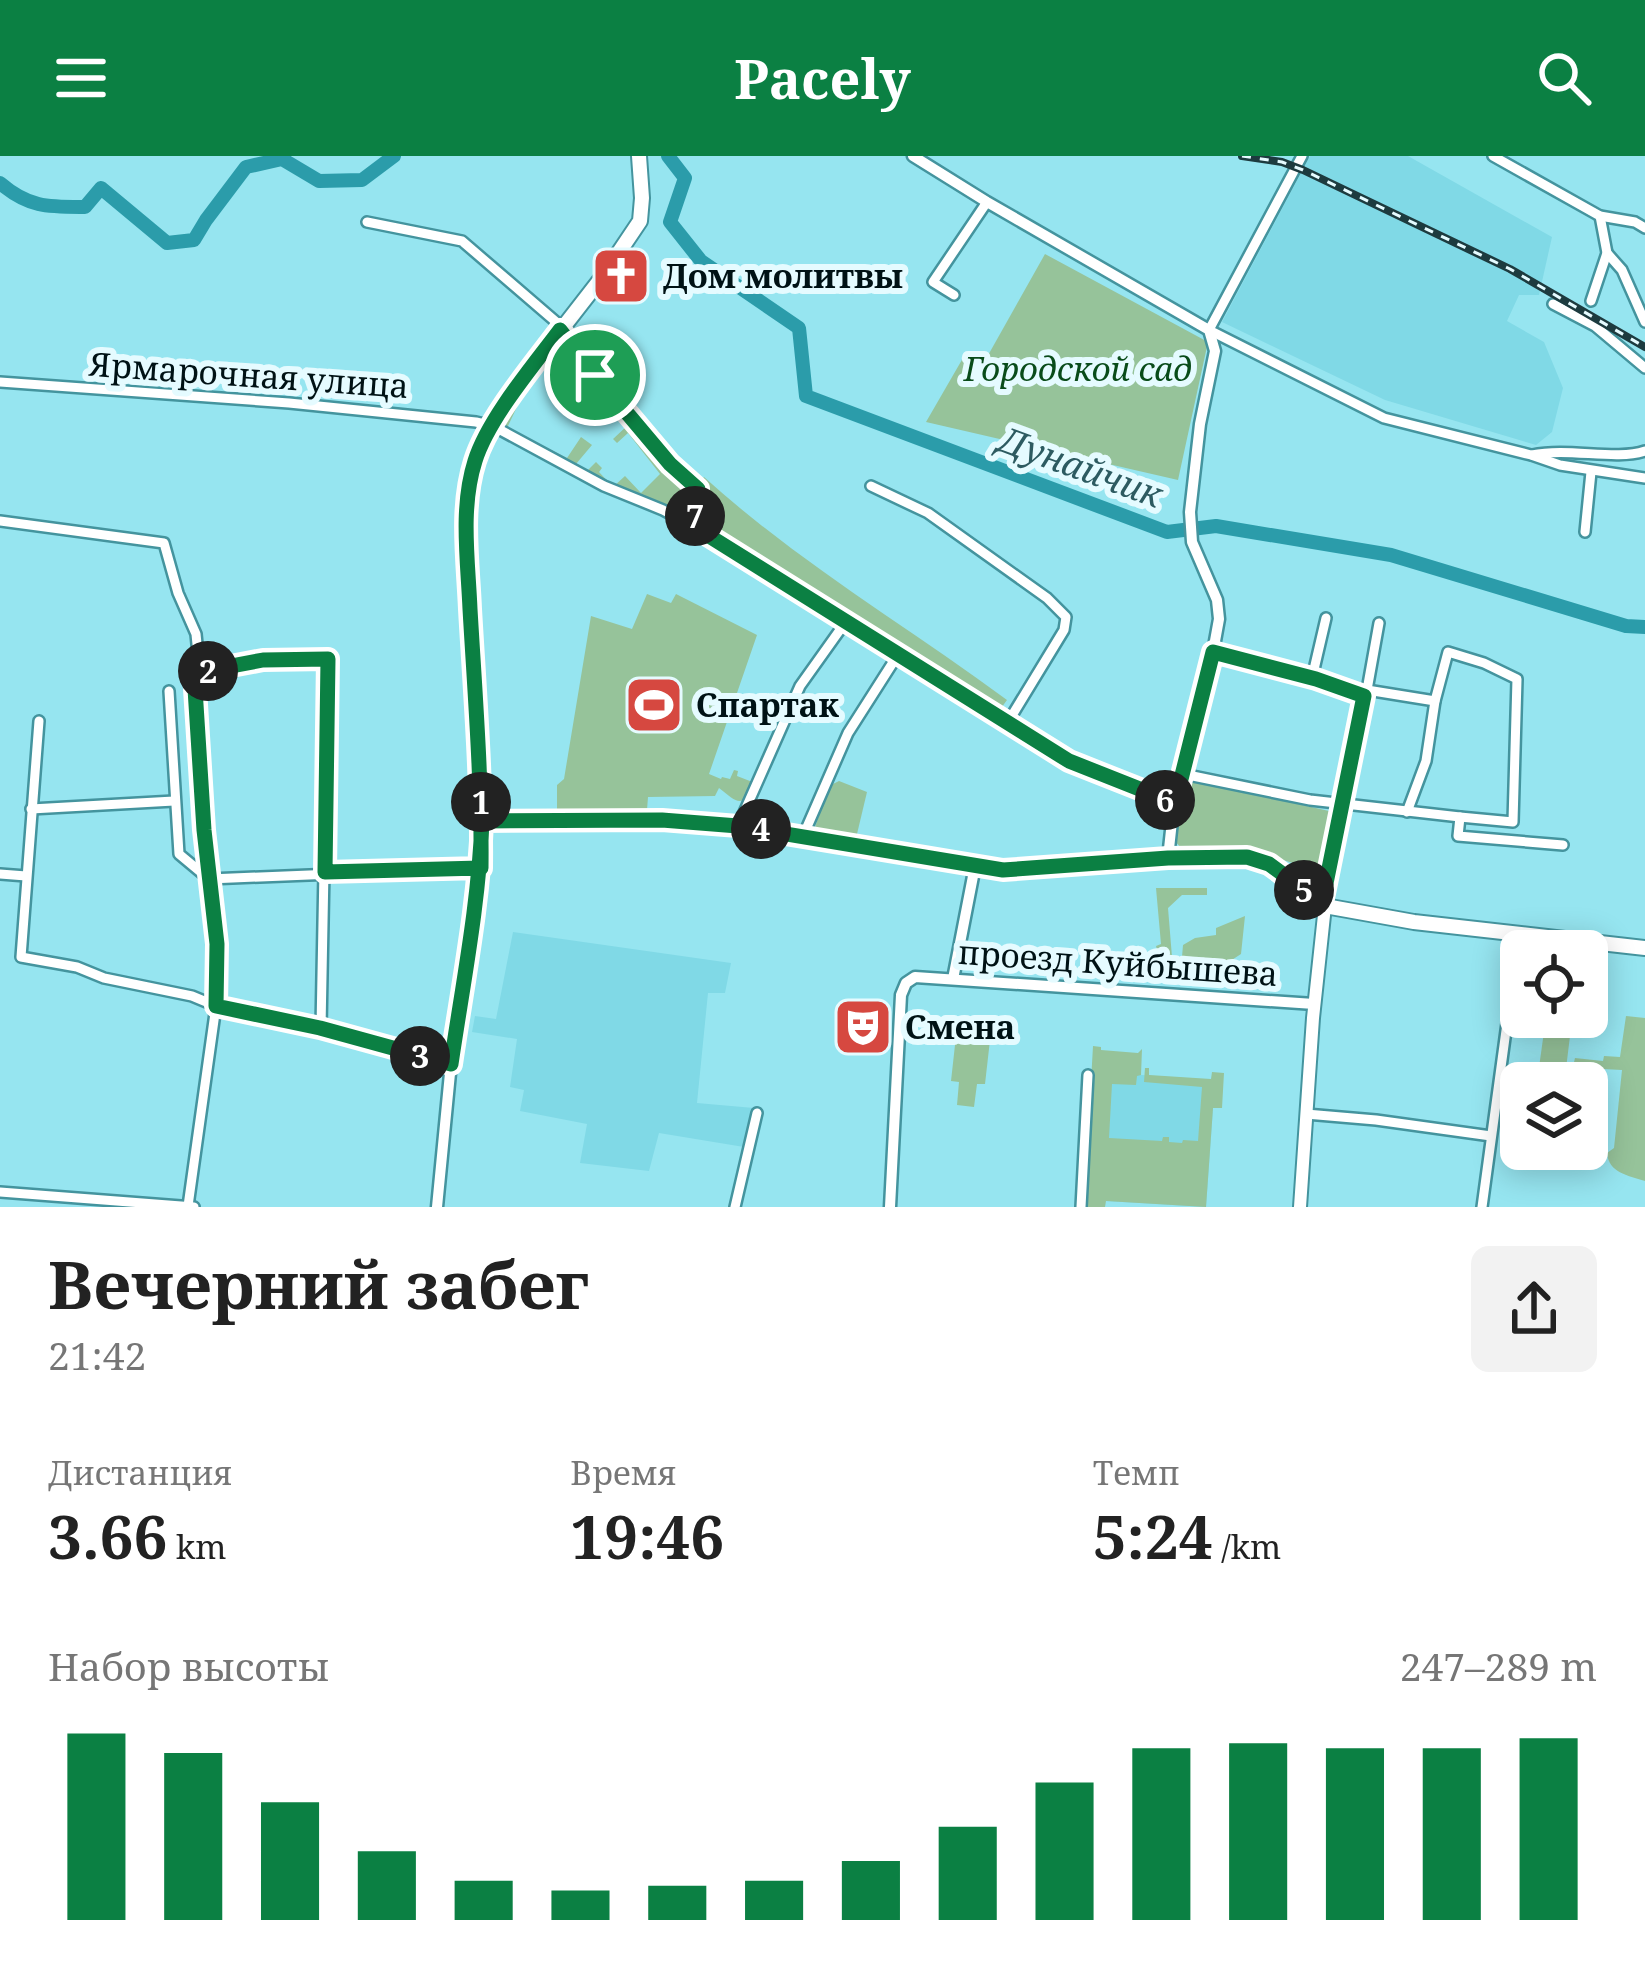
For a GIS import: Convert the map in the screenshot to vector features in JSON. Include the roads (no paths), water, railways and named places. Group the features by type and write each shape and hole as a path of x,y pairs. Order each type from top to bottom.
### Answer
{"main road":[{"path":"639,156 640,221 493,426 475,460 467,500 467,552 482,821 662,820 738,826 1023,870 1247,857 1269,864 1329,906 1395,920 1500,933"},
{"path":"1329,906 1367,914"},
{"path":"1300,1207 1314,1004 1329,906"},
{"path":"1608,944 1645,948"}],"street":[{"path":"913,156 1210,331 1384,418 1560,465 1645,478"},
{"path":"1168,858 1175,803 1219,619 1208,574 1192,542 1190,512 1200,424 1215,351 1210,331 1303,156"},
{"path":"1493,156 1600,216 1640,225 1645,211"},
{"path":"954,295 932,281 987,202"},
{"path":"1591,301 1607,253 1600,216"},
{"path":"367,222 462,241 561,328 670,464 695,486 693,526"},
{"path":"1607,253 1622,270 1645,322"},
{"path":"1553,304 1595,326 1645,368"},
{"name":"Ярмарочная улица","path":"0,382 440,416 493,426 604,486 693,526 1069,761 1175,803"},
{"path":"1531,455 1645,451"},
{"path":"1585,532 1592,472"},
{"path":"871,486 928,513 1048,598 1066,617 1064,630 1008,722"},
{"path":"0,521 164,543 196,634 204,830 217,944 216,1006 191,1207 1,1192 1,1207"},
{"path":"1312,678 1326,618"},
{"path":"738,826 800,686 848,620"},
{"path":"1329,906 1340,805 1378,623"},
{"path":"1213,652 1365,693 1435,701"},
{"path":"1183,774 1340,805 1460,818 1514,821 1517,679 1448,652 1426,761 1407,812"},
{"path":"806,837 848,733 899,653"},
{"path":"194,673 263,660 328,659 320,1028"},
{"path":"169,691 179,854 208,879 481,868"},
{"path":"38,721 20,957 77,967 104,978 192,996 451,1064"},
{"path":"31,809 174,801"},
{"path":"1460,818 1458,836 1564,845"},
{"path":"437,1207 451,1064 481,868 482,821"},
{"path":"176,824 204,830"},
{"path":"953,979 975,866"},
{"path":"0,874 26,876"},
{"name":"проезд Куйбышева","path":"890,1207 901,995 909,980 918,976 1314,1004"},
{"path":"1482,1207 1505,1038"},
{"path":"1081,1207 1088,1075"},
{"path":"735,1207 757,1113"},
{"path":"1306,1114 1491,1136"}],"waterway":[{"name":"Дунайчик","path":"0,183 30,202 61,207 85,207 101,188 167,243 194,240 246,167 282,159 319,181 362,180 394,156"},
{"name":"Дунайчик","path":"668,156 685,178 670,222 701,261 799,328 806,396 1167,532 1216,526 1391,555 1626,626 1645,627"}],"railway":[{"path":"1242,156 1303,170 1510,269 1645,347"}],"place":[{"name":"Дом молитвы","path":"621,276"},
{"name":"Спартак","path":"654,705"},
{"name":"Смена","path":"863,1027"}],"park label":[{"name":"Городской сад","path":"1078,369"}]}
